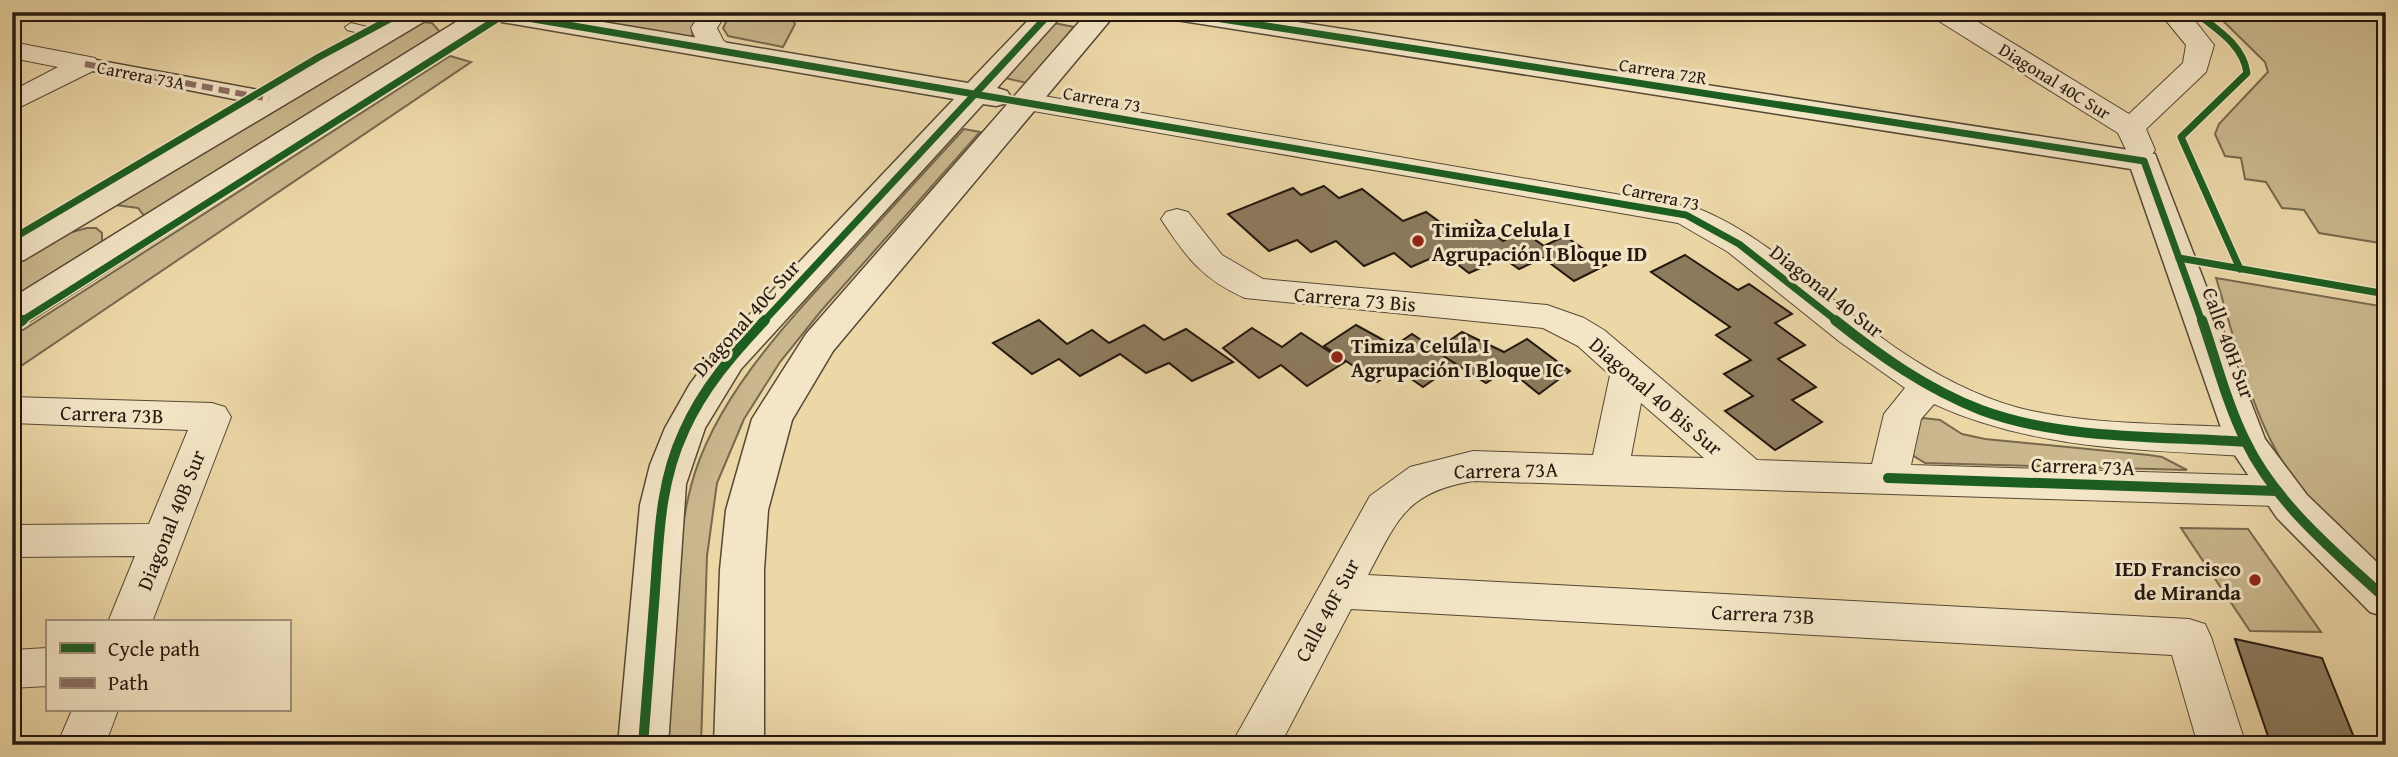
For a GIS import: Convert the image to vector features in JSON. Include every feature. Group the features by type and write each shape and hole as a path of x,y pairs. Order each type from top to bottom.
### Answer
{"street":[{"path":"12,252 269,99 365,30 419,12"},
{"path":"12,315 492,12"},
{"name":"Carrera 73","path":"492,12 1666,211 1706,222"},
{"path":"714,12 704,28 711,45 720,51"},
{"name":"Diagonal 40C Sur","path":"643,745 666,470 701,394 728,360 1051,12"},
{"path":"739,745 742,570 747,510 772,419 819,343 1103,12"},
{"name":"Carrera 72R","path":"1176,12 2138,145"},
{"name":"Diagonal 40C Sur","path":"1943,12 2138,145"},
{"path":"2138,145 2196,65 2200,45 2187,25 2172,12"},
{"name":"Carrera 73A","path":"12,50 269,99"},
{"path":"12,102 85,64"},
{"name":"Calle 40H Sur","path":"2138,145 2246,442 2277,491 2298,516 2386,599"},
{"path":"66,221 96,213 120,216 127,224 127,236 122,245"},
{"name":"Carrera 73 Bis","path":"1177,219 1205,261 1226,278 1257,290 1547,317 1563,322"},
{"name":"Diagonal 40 Sur","path":"1706,222 1728,235 1891,363 1928,387"},
{"name":"Diagonal 40 Bis Sur","path":"1563,322 1591,338 1747,474"},
{"path":"1609,470 1629,371"},
{"path":"1888,478 1903,414 1928,387"},
{"name":"Carrera 73A","path":"1928,387 1980,412 2036,426 2246,442"},
{"name":"Carrera 73B","path":"12,410 212,417"},
{"name":"Diagonal 40B Sur","path":"131,620 212,417"},
{"name":"Carrera 73A","path":"1409,483 1439,471 1473,466 2277,491"},
{"name":"Calle 40F Sur","path":"1255,745 1384,507 1409,483"},
{"path":"12,541 163,540"},
{"name":"Carrera 73B","path":"1338,591 2189,638 2222,745"},
{"path":"12,669 46,667"},
{"path":"81,745 94,712"}],"shaded area":[{"path":"538,12 636,12 698,21 692,30 693,40"},
{"path":"744,12 787,12 795,24 783,47 728,36 723,28 726,22"},
{"path":"2214,12 2386,12 2386,244 2319,233 2304,210 2282,208 2266,182 2245,179 2241,158 2225,156 2215,134 2219,124 2268,72 2265,62"},
{"path":"422,22 432,23 440,32 148,221 138,208 107,204"},
{"path":"1054,23 1074,27 1027,83 1005,78"},
{"path":"450,56 471,62 12,372 12,337"},
{"path":"964,129 980,132 821,311 780,362 744,419 717,483 707,556 701,745 667,745 675,582 684,517 702,453 736,391 779,333"},
{"path":"96,228 102,233 102,243 12,304 12,266 68,233"},
{"path":"2216,278 2386,307 2386,572 2311,499 2289,472 2276,450 2254,403"},
{"path":"1923,418 1940,420 1962,434 1985,439 2149,455 2162,457 2187,470 1925,463 1909,453 1917,421"},
{"path":"2181,528 2248,529 2321,632 2250,631"}],"building":[{"name":"Timiza Celula I Agrupación I Bloque ID","path":"1324,186 1339,198 1362,189 1403,221 1426,212 1452,231 1476,220 1503,241 1523,231 1544,246 1565,236 1606,265 1574,281 1543,258 1519,269 1503,258 1469,273 1443,253 1411,267 1394,253 1364,266 1336,241 1311,252 1297,240 1269,251 1228,214 1293,188 1301,195"},
{"path":"1685,255 1738,290 1749,284 1792,314 1775,323 1805,345 1778,359 1816,387 1792,400 1822,422 1775,450 1725,411 1753,396 1724,374 1751,360 1716,335 1730,327 1651,272"},
{"path":"1039,320 1067,344 1092,330 1109,343 1144,325 1164,340 1186,329 1233,362 1192,381 1169,363 1146,373 1120,354 1080,376 1059,359 1032,374 993,343"},
{"path":"1356,325 1394,346 1412,334 1436,350 1462,332 1504,352 1527,339 1570,371 1539,394 1508,369 1486,383 1439,353 1456,364 1423,387 1397,369 1377,382 1324,346"},
{"path":"1252,328 1282,347 1301,333 1345,362 1307,386 1281,365 1259,378 1223,348"},
{"path":"2235,639 2322,658 2357,745 2271,745"}],"marked path":[{"path":"85,64 269,99"}],"cycle path":[{"path":"12,239 319,57 403,12"},
{"path":"492,12 1686,215 1739,244 1884,357 1947,395 1982,410 2021,422 2065,430 2246,442"},
{"path":"12,327 508,12"},
{"path":"643,745 661,505 670,465 694,410 728,360 1051,12"},
{"path":"1176,12 2144,161 2246,442 2292,506 2386,599"},
{"path":"2195,12 2236,46 2246,64 2247,73 2181,137 2240,269"},
{"path":"2179,258 2386,294"},
{"path":"1888,478 2277,491"}],"place":[{"name":"Timiza Celula I Agrupación I Bloque ID","path":"1418,241"},
{"name":"Timiza Celula I Agrupación I Bloque IC","path":"1337,357"},
{"name":"IED Francisco de Miranda","path":"2255,580"}]}
